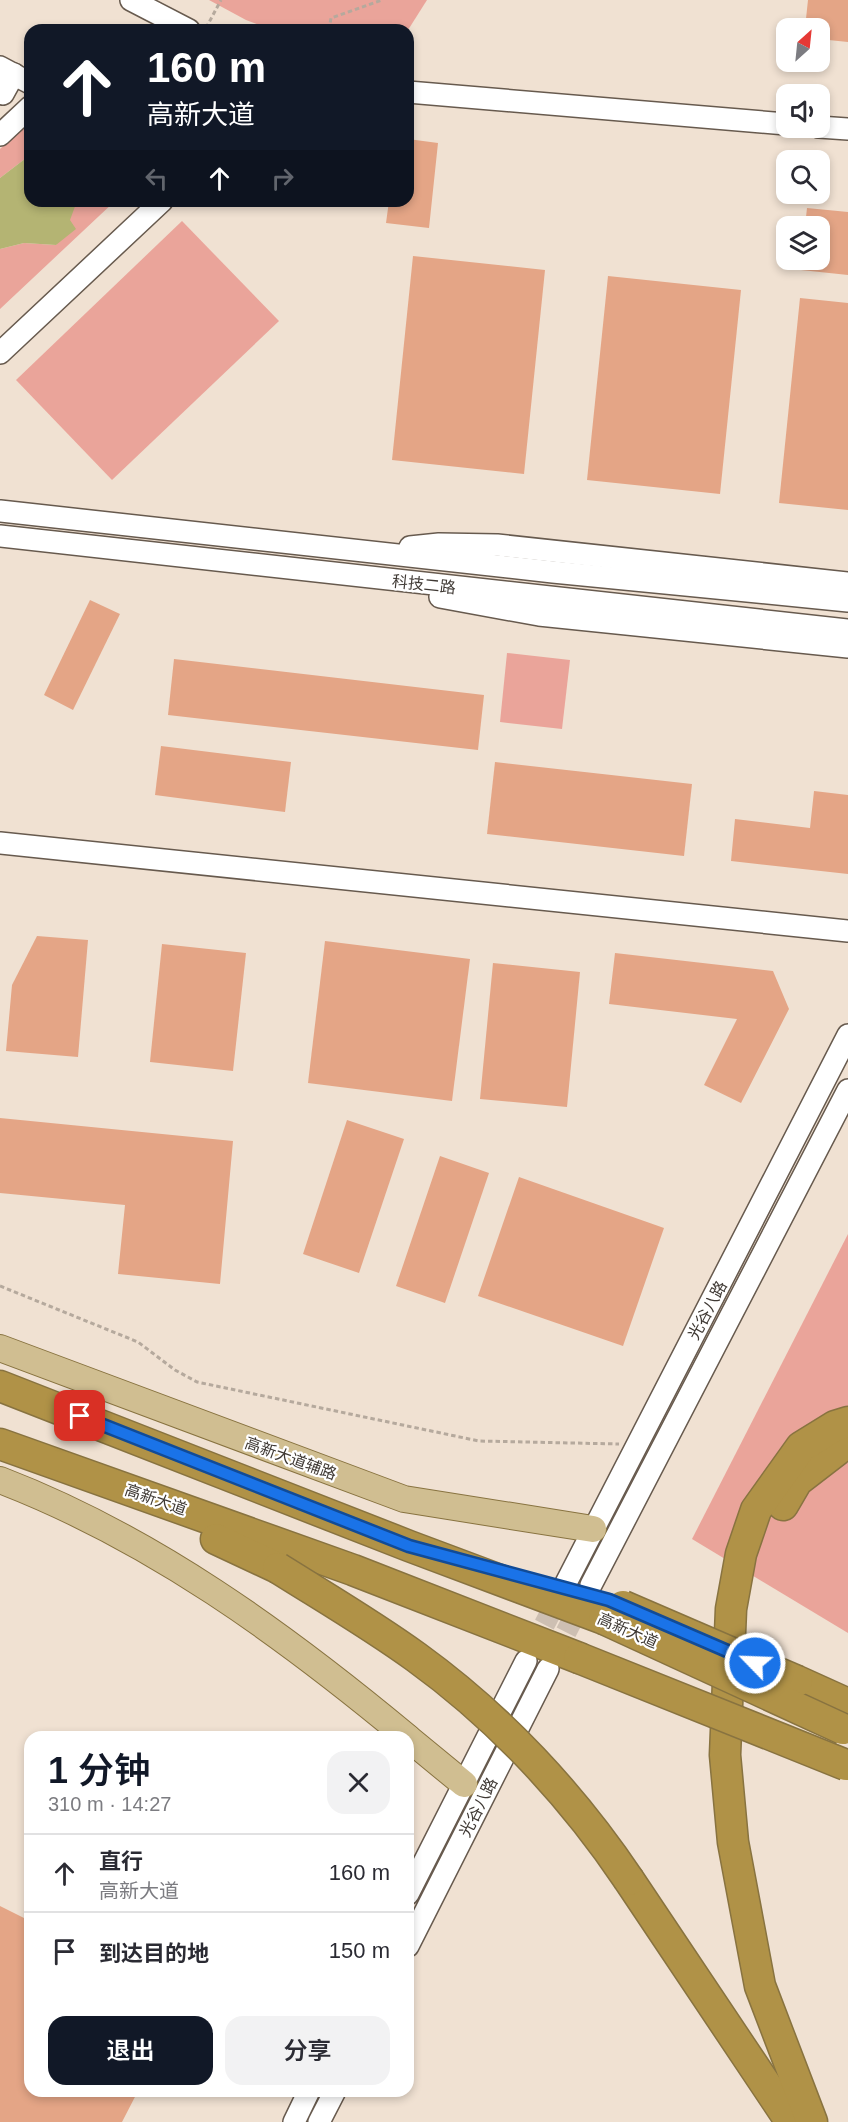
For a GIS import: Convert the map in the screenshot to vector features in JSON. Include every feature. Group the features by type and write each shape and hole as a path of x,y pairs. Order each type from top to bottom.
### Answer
{"highway":[{"path":"0,1386 409,1546 601,1601 797,1681 846,1722"},
{"path":"812,2122 760,1986 733,1842 724,1755 731,1609 741,1554 756,1510 801,1447 834,1426 848,1422"},
{"path":"832,2122 768,1958 749,1842 738,1749 747,1622 762,1539 797,1481 842,1447 848,1445"},
{"path":"0,1446 278,1568 416,1657 486,1713 544,1772 610,1851 791,2122"},
{"name":"高新大道","path":"0,1446 232,1526 579,1658 847,1766"},
{"path":"232,1526 250,1482"},
{"name":"高新大道","path":"601,1601 846,1722"}],"main road":[{"name":"高新大道辅路","path":"0,1348 404,1499 593,1529"},
{"path":"0,1480 106,1528 259,1621 398,1731"},
{"path":"414,1744 464,1784"}],"street":[{"path":"131,0 177,24"},
{"path":"3,94 15,75"},
{"path":"414,93 776,123"},
{"path":"0,135 24,113"},
{"path":"830,128 848,129"},
{"path":"0,353 156,207"},
{"name":"科技二路","path":"0,511 553,572 848,601"},
{"name":"科技二路","path":"0,536 848,630"},
{"path":"374,551 439,544 497,545 848,583"},
{"path":"373,578 443,598 499,610 848,647"},
{"path":"0,843 848,931"},
{"name":"光谷八路","path":"566,1583 831,1073 848,1035"},
{"name":"光谷八路","path":"601,1601 848,1090"},
{"name":"光谷八路","path":"414,1882 526,1660"},
{"name":"光谷八路","path":"414,1934 548,1669"},
{"path":"294,2122 306,2097"},
{"path":"319,2122 332,2097"}],"path":[{"path":"208,24 220,0"},
{"path":"330,24 331,18 382,0"},
{"path":"0,1286 138,1342 175,1370 197,1382 479,1441 637,1444"}],"shaded area":[{"path":"209,0 427,0 412,24 257,24"},
{"path":"24,126 24,160 0,178 0,149"},
{"path":"24,160 24,207 75,207 70,220 76,229 56,245 24,243 0,249 0,178"},
{"path":"74,207 109,207 0,309 0,249 24,243 56,245"},
{"path":"182,221 279,321 112,480 16,380"},
{"path":"507,653 570,660 562,729 500,722"},
{"path":"848,1234 848,1633 692,1539"}],"building":[{"path":"808,0 848,0 848,42 830,40 830,18 806,18"},
{"path":"414,140 438,143 429,228 386,223 388,207 414,207"},
{"path":"807,208 848,212 848,275 801,270 830,270 830,216 806,216"},
{"path":"413,256 545,270 524,474 392,460"},
{"path":"608,276 741,290 720,494 587,480"},
{"path":"800,298 848,303 848,510 779,503"},
{"path":"90,600 120,614 73,710 44,695"},
{"path":"174,659 484,695 478,750 168,715"},
{"path":"161,746 291,762 285,812 155,795"},
{"path":"495,762 692,784 684,856 487,834"},
{"path":"814,791 848,795 848,874 731,861 735,819 810,828"},
{"path":"37,936 88,940 78,1057 6,1051 12,985"},
{"path":"325,941 470,959 452,1101 308,1083"},
{"path":"162,944 246,953 233,1071 150,1062"},
{"path":"615,953 773,971 789,1009 741,1103 704,1085 737,1019 609,1004"},
{"path":"493,963 580,972 567,1107 480,1099"},
{"path":"0,1118 233,1141 220,1284 118,1274 125,1205 0,1193"},
{"path":"347,1120 404,1139 359,1273 303,1254"},
{"path":"440,1156 489,1173 445,1303 396,1286"},
{"path":"519,1177 664,1228 623,1346 478,1296"},
{"path":"0,1906 24,1918 24,2097 135,2097 122,2122 0,2122"}],"tunnel":[{"path":"530,1652 563,1589"},
{"path":"552,1660 584,1597"}],"route":[{"path":"80,1416 409,1546 609,1600 755,1663"}]}
